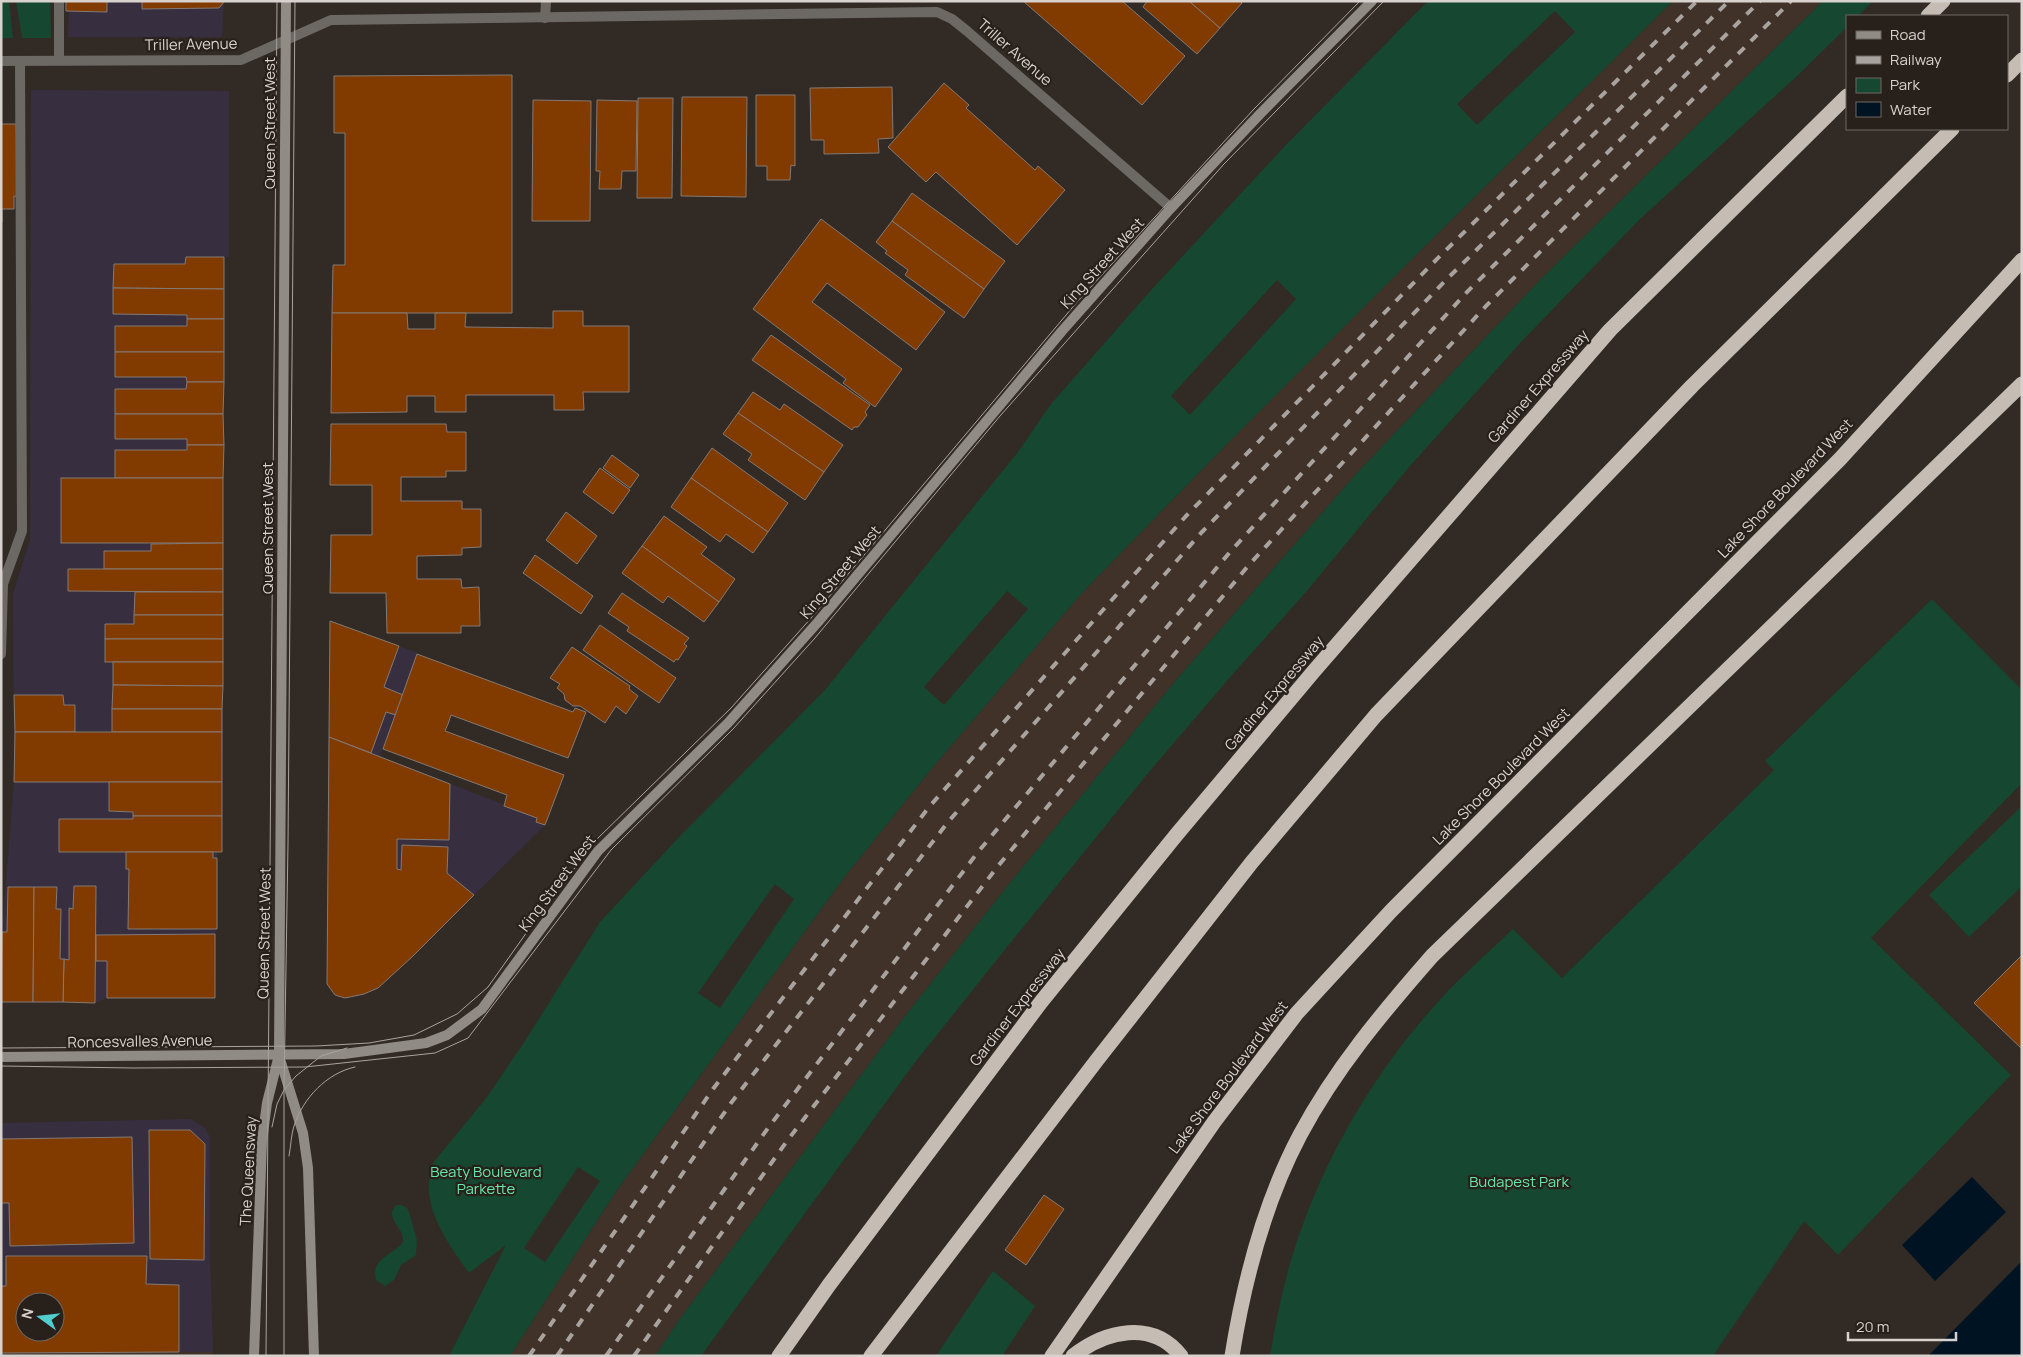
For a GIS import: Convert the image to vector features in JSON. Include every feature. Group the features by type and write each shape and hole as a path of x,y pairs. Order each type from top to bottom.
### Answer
{"highway":[{"path":"1929,15 1943,1"},
{"path":"2008,74 2022,60"},
{"name":"Gardiner Expressway","path":"779,1356 829,1285 1041,1002 1177,834 1314,671 1610,330 1846,97"},
{"path":"871,1356 905,1309 1240,877 1376,715 1692,386 1951,130"},
{"name":"Lake Shore Boulevard West","path":"1052,1356 1214,1122 1297,1013 1391,911 1840,459 2022,260"},
{"path":"1232,1356 1238,1319 1272,1199 1300,1136 1330,1085 1381,1014 1432,956 2022,384"},
{"path":"1073,1356 1105,1338 1131,1332 1142,1332 1166,1341 1180,1356"}],"main road":[{"name":"Queen Street West","path":"278,1055 286,1"},
{"name":"King Street West","path":"278,1055 344,1054 426,1043 447,1035 482,1009 578,875 598,851 728,723 818,622 1062,331 1171,208 1260,114 1372,1"},
{"name":"Roncesvalles Avenue","path":"1,1057 278,1055"},
{"name":"The Queensway","path":"254,1356 262,1141 278,1055"},
{"path":"278,1055 303,1133 308,1168 314,1356"}],"street":[{"path":"59,1 59,60"},
{"path":"545,18 546,1"},
{"name":"Triller Avenue","path":"1,61 241,60 331,20 937,12 945,14 974,37 1171,208"},
{"path":"1,654 3,584 22,531 20,61"}],"shaded area":[{"path":"69,1 224,1 222,37 68,37"},
{"path":"1673,1 1823,1 1539,281 1356,474 1177,679 1009,884 905,1016 679,1320 655,1356 510,1356 615,1193 843,879 933,767 1082,593 1228,443"},
{"path":"31,90 229,91 229,257 224,257 222,852 217,852 215,998 107,998 95,1003 1,1002 2,932 14,782 13,594 30,540"},
{"path":"330,621 418,653 380,756 537,818 536,822 545,825 413,956 378,988 364,994 345,998 335,995 327,984"},
{"path":"191,1119 205,1128 210,1137 210,1256 213,1352 1,1353 1,1123"},
{"path":"213,1352 212,1356 1,1356 1,1353"}],"green space":[{"path":"1,1 9,1 13,38 1,38"},
{"path":"16,1 50,1 51,38 22,38"},
{"name":"Beaty Boulevard Parkette","path":"1428,1 1673,1 1228,443 1082,593 933,767 843,879 615,1193 510,1356 449,1356 506,1245 469,1273 444,1235 432,1207 429,1193 429,1178 433,1163 487,1097 600,922 680,836 825,690 1018,452 1051,404 1153,288 1285,146","holes":["1555,11 1575,32 1477,125 1457,104","1277,280 1296,299 1190,415 1171,396","1007,591 1028,609 944,705 924,687","775,884 794,899 720,1008 698,993","578,1167 600,1181 545,1262 524,1248"]},
{"path":"1823,1 1873,1 1859,15 1846,15 1846,28 1796,77 1639,220 1523,340 1410,466 1306,592 1149,772 1007,947 913,1065 701,1356 655,1356 679,1320 905,1016 1009,884 1177,679 1356,474 1539,281"},
{"name":"Budapest Park","path":"1932,599 2022,690 2022,783 1871,938 2011,1075 1838,1255 1804,1221 1713,1356 1270,1356 1278,1311 1289,1267 1314,1195 1330,1161 1348,1127 1389,1062 1437,1003 1513,929 1562,978 1774,770 1765,761"},
{"path":"2022,806 2022,886 1969,937 1929,895"},
{"path":"397,1205 402,1205 408,1209 417,1240 416,1255 401,1265 394,1280 385,1286 376,1280 375,1273 379,1262 403,1242 403,1237 392,1214 393,1209"},
{"path":"993,1271 1035,1306 1002,1356 936,1356"}],"water":[{"path":"1972,1177 2006,1212 1935,1281 1902,1245"},
{"path":"2022,1261 2022,1356 1928,1356"}],"building":[{"path":"66,1 107,1 107,12 66,11"},
{"path":"142,1 224,2 219,8 142,9"},
{"path":"1023,1 1122,1 1185,56 1142,105"},
{"path":"1147,1 1189,1 1220,28 1197,54 1143,7"},
{"path":"1189,1 1240,1 1242,3 1220,28"},
{"path":"512,75 512,313 332,313 333,265 345,265 345,133 334,133 334,76"},
{"path":"944,83 969,105 966,108 1035,170 1038,166 1065,190 1017,245 936,172 926,182 888,147"},
{"path":"892,87 893,138 878,139 879,153 824,154 824,140 811,140 810,88"},
{"path":"756,95 795,95 795,166 791,165 790,180 767,180 767,166 756,166"},
{"path":"682,97 747,97 746,197 681,196"},
{"path":"638,98 673,98 672,198 637,198"},
{"path":"533,100 591,101 590,221 532,221"},
{"path":"597,100 637,101 636,171 622,171 621,189 599,189 600,171 596,171"},
{"path":"1,124 16,124 19,197 14,196 14,209 2,209 2,222 1,222"},
{"path":"912,193 1005,261 984,289 892,221"},
{"path":"821,219 945,312 916,350 827,283 812,302 902,369 875,407 843,383 846,379 753,309"},
{"path":"892,221 984,289 964,318 905,275 908,270 885,253 887,251 876,242"},
{"path":"186,257 224,257 224,289 113,288 114,264 185,264"},
{"path":"113,288 224,289 224,319 187,319 187,315 113,314"},
{"path":"553,311 583,311 583,326 629,326 629,392 583,392 584,410 554,410 554,395 466,395 466,412 435,412 435,396 407,396 407,412 331,413 332,313 407,313 408,329 435,329 435,313 466,313 465,327 553,328"},
{"path":"187,319 224,319 224,352 115,352 115,326 187,326"},
{"path":"771,335 870,405 865,412 867,415 858,427 854,427 852,430 752,360"},
{"path":"115,352 224,352 224,382 187,382 186,377 115,377"},
{"path":"187,382 224,382 223,414 115,414 115,389 186,389"},
{"path":"753,392 780,410 784,404 843,445 824,472 738,413"},
{"path":"738,413 824,472 805,500 748,460 752,454 723,434"},
{"path":"115,414 223,414 224,445 187,445 187,439 115,439"},
{"path":"331,424 446,424 447,432 466,432 466,471 446,471 446,477 401,477 401,501 462,501 462,509 481,509 481,547 462,548 462,555 417,556 417,579 461,579 462,588 479,587 480,626 461,626 461,633 387,633 386,593 330,593 331,535 372,535 372,485 330,485"},
{"path":"187,445 224,445 223,478 115,478 115,450 187,450"},
{"path":"712,448 788,503 768,532 691,478"},
{"path":"612,455 639,475 630,488 603,468"},
{"path":"600,468 630,490 613,514 583,492"},
{"path":"61,478 223,478 223,543 61,543"},
{"path":"691,478 768,532 753,553 726,534 720,542 671,507"},
{"path":"566,512 597,536 577,564 546,540"},
{"path":"664,516 707,547 701,554 735,579 719,602 642,546"},
{"path":"223,543 223,569 104,569 104,551 151,551 151,544"},
{"path":"642,546 719,602 704,622 668,596 663,603 622,573"},
{"path":"535,555 593,596 581,614 523,573"},
{"path":"68,569 223,569 223,592 68,591"},
{"path":"135,592 223,592 223,615 134,615"},
{"path":"622,593 689,638 684,644 687,646 678,660 676,659 674,662 627,631 629,627 608,613"},
{"path":"134,615 223,615 223,639 105,639 105,624 134,624"},
{"path":"330,621 399,646 384,687 403,695 396,715 386,712 371,753 329,737"},
{"path":"600,625 676,678 659,703 583,650"},
{"path":"105,639 223,639 223,662 105,662"},
{"path":"572,647 630,686 629,689 638,696 626,714 616,706 605,723 580,706 573,706 565,700 564,694 557,688 560,684 550,678"},
{"path":"417,654 573,712 575,708 586,712 568,758 451,715 445,731 564,775 545,825 536,822 537,818 504,806 507,795 383,749"},
{"path":"113,662 223,662 223,686 113,685"},
{"path":"113,685 223,686 222,709 112,709"},
{"path":"14,695 63,695 64,705 75,705 75,732 15,732"},
{"path":"112,709 222,709 222,732 112,732"},
{"path":"15,732 222,732 222,782 14,782"},
{"path":"329,737 450,784 449,840 397,839 397,869 401,870 402,845 448,847 447,873 474,895 378,988 364,994 345,998 335,995 327,984"},
{"path":"109,782 222,782 222,816 133,816 133,812 109,811"},
{"path":"133,816 222,816 222,852 59,852 59,819 133,819"},
{"path":"126,852 213,852 213,858 217,858 217,929 128,929 129,869 126,869"},
{"path":"74,886 96,886 95,1003 63,1002 64,959 69,960 69,908 73,909"},
{"path":"8,887 34,887 33,1002 1,1002 2,932 7,932"},
{"path":"34,887 57,887 56,909 61,909 60,959 64,959 63,1002 33,1002"},
{"path":"215,934 215,998 107,998 107,961 96,961 96,935"},
{"path":"2022,955 2022,1049 1974,1003"},
{"path":"149,1130 190,1130 205,1144 204,1260 150,1259"},
{"path":"132,1137 134,1243 10,1246 9,1203 1,1203 1,1139"},
{"path":"1044,1195 1064,1209 1026,1265 1005,1250"},
{"path":"6,1256 147,1256 146,1284 179,1285 179,1352 1,1353 1,1286 6,1286"}],"tram line":[{"path":"266,1356 277,1"},
{"path":"284,1356 284,1090 288,843 295,1"},
{"path":"1,1048 316,1046 369,1043 414,1035 457,1014 488,987 539,915 596,840 731,708 812,617 1077,302 1254,109 1360,1"},
{"path":"1,1066 133,1068 305,1067 435,1053 468,1038 611,850 733,729 815,638 1000,416 1224,164 1384,1"},
{"path":"272,1127 277,1104 284,1090 296,1076 321,1056 347,1048"},
{"path":"289,1156 292,1133 303,1106 317,1088 326,1081 345,1070 355,1067"}],"railway":[{"path":"529,1356 713,1089 929,807 1186,516 1434,262 1697,1"},
{"path":"557,1356 731,1103 948,822 1201,533 1449,277 1729,1"},
{"path":"606,1356 768,1128 978,852 1230,552 1467,292 1760,1"},
{"path":"634,1356 787,1141 998,866 1248,566 1486,306 1791,1"}]}
